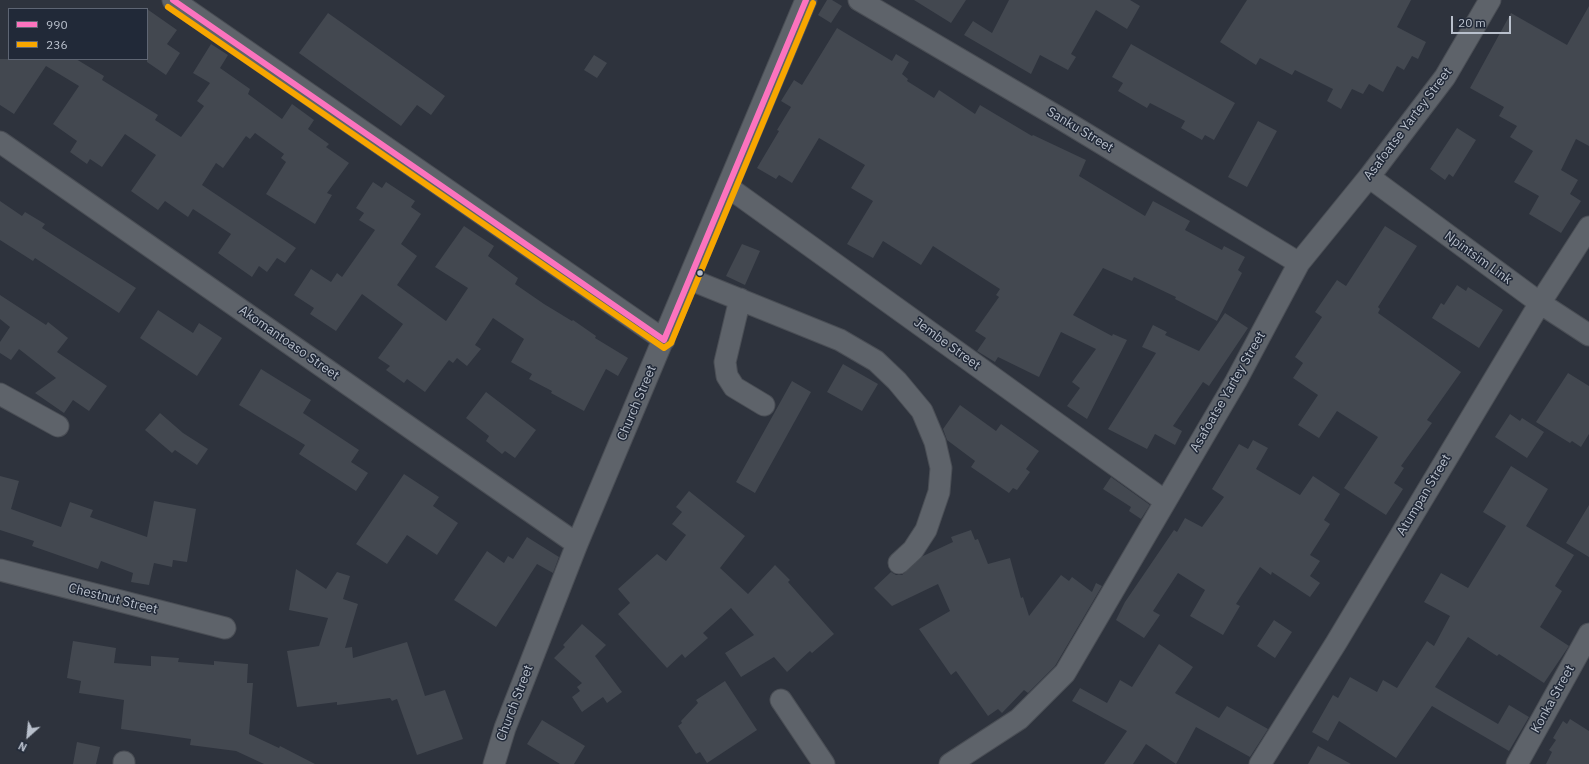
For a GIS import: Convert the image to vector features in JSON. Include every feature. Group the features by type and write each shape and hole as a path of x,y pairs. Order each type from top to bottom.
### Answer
{"street":[{"path":"174,0 664,340"},
{"name":"Church Street","path":"494,764 505,728 577,544 806,0"},
{"name":"Sanku Street","path":"859,0 1065,121 1299,263"},
{"name":"Asafoatse Yartey Street","path":"950,764 1019,719 1065,673 1236,381 1299,263 1369,177 1445,77 1490,0"},
{"name":"Akomantoaso Street","path":"0,142 577,544"},
{"name":"Npintsim Link","path":"1369,177 1540,303 1589,335"},
{"name":"Jembe Street","path":"728,187 1165,502"},
{"name":"Atumpan Street","path":"1260,764 1336,643 1540,303 1589,227"},
{"path":"689,279 840,340 876,361 897,381 922,411 935,442 941,468 940,492 926,530 913,550 899,563"},
{"path":"740,299 725,362 727,376 734,387 764,405"},
{"path":"0,394 58,426"},
{"name":"Chestnut Street","path":"0,570 226,628"},
{"name":"Konka Street","path":"1517,764 1589,634"},
{"path":"781,700 824,764"}],"building":[{"path":"827,0 832,0 842,6 831,23 818,15"},
{"path":"914,0 966,0 951,23"},
{"path":"1009,0 1130,0 1140,6 1127,29 1096,10 1071,54 1076,57 1068,70 1040,55 1031,74 964,35 973,21 992,33"},
{"path":"1247,0 1411,0 1397,27 1426,42 1418,59 1412,56 1404,70 1397,66 1383,92 1369,84 1363,94 1352,89 1341,109 1327,101 1333,89 1295,70 1292,75 1260,58 1256,65 1220,42"},
{"path":"1589,6 1589,146 1576,139 1561,170 1578,180 1570,194 1581,201 1561,233 1529,214 1539,196 1514,182 1533,151 1510,137 1517,126 1499,116 1504,107 1470,88 1511,13 1567,45"},
{"path":"148,10 177,30 167,44 180,53 166,75 147,62"},
{"path":"328,13 445,96 431,115 417,105 401,126 299,53"},
{"path":"837,28 892,61 896,54 909,62 902,74 908,79 907,81 934,98 939,90 975,114 980,105 1032,136 1033,135 1086,160 1079,176 1145,216 1153,201 1190,221 1185,230 1222,250 1224,246 1245,257 1238,270 1242,273 1217,321 1175,299 1176,297 1134,277 1132,281 1103,268 1073,315 1112,336 1113,334 1127,340 1087,419 1067,406 1080,388 1072,382 1096,349 1061,332 1039,377 998,357 995,362 977,351 986,338 975,331 999,297 996,295 1000,289 933,246 921,265 883,241 873,258 847,244 873,201 851,188 865,165 819,138 792,183 779,175 776,179 757,168 779,131 777,130 791,107 781,101 794,80 802,85"},
{"path":"211,44 228,55 220,68 250,89 248,94 282,119 292,104 314,120 308,129 329,144 326,147 349,163 327,193 332,195 315,224 266,194 286,162 281,158 284,154 255,133 250,139 246,136 223,168 216,163 202,185 296,248 285,263 277,258 267,272 259,266 252,277 218,253 231,234 193,209 188,217 165,201 158,210 131,191 156,155 125,134 102,167 90,159 87,164 70,152 77,141 53,124 79,86 46,66 14,114 0,105 0,59 78,60 104,76 102,80 158,115 155,120 181,137 204,106 197,101 210,83 193,73"},
{"path":"1131,44 1235,103 1214,140 1205,135 1202,140 1181,128 1185,121 1150,103 1147,108 1118,91 1123,83 1112,77"},
{"path":"594,55 607,63 597,78 584,70"},
{"path":"1258,121 1277,131 1247,187 1228,177"},
{"path":"1457,128 1476,140 1453,177 1449,174 1445,180 1430,169"},
{"path":"373,182 382,188 386,182 415,201 411,207 421,214 401,244 417,256 397,285 446,321 468,288 435,267 464,226 494,246 488,256 518,278 515,284 544,304 572,321 573,320 596,336 595,338 628,358 618,376 606,369 584,411 529,379 532,374 511,362 524,339 493,318 475,345 481,349 467,366 457,358 453,363 449,360 425,392 407,379 404,383 386,370 390,366 378,358 403,324 362,294 336,331 310,314 314,308 294,295 311,269 331,282 337,273 342,277 375,230 359,220 364,213 356,208"},
{"path":"0,201 22,216 25,212 45,224 42,228 136,288 119,313 35,258 33,261 0,240"},
{"path":"1385,226 1417,246 1378,307 1380,309 1378,313 1461,372 1427,420 1432,423 1401,466 1404,468 1394,483 1403,489 1386,515 1344,488 1378,437 1337,411 1319,438 1298,425 1318,395 1293,378 1303,363 1295,357 1322,317 1315,312 1337,280 1346,286"},
{"path":"742,244 760,251 745,285 726,276"},
{"path":"1457,285 1466,291 1468,287 1503,310 1479,348 1432,318 1441,303 1444,305"},
{"path":"0,295 46,325 48,322 68,338 57,352 107,386 89,411 73,400 64,413 35,393 56,378 19,349 11,360 0,353 0,342 10,327 0,319"},
{"path":"158,310 193,333 199,323 222,338 197,376 140,338"},
{"path":"1225,313 1248,328 1209,386 1203,382 1173,426 1182,431 1175,445 1155,434 1147,449 1108,429 1156,353 1142,347 1153,325 1167,332 1165,335 1199,351"},
{"path":"843,364 878,384 862,411 827,392"},
{"path":"261,369 311,400 303,413 359,450 351,462 368,473 356,491 299,454 305,445 239,405"},
{"path":"1568,373 1589,386 1589,434 1581,447 1572,441 1570,443 1536,422"},
{"path":"792,381 811,392 755,493 736,482"},
{"path":"486,392 536,430 515,458 505,451 502,454 486,441 489,436 466,418"},
{"path":"960,405 996,431 1001,424 1039,451 1026,469 1030,472 1017,490 1013,488 1009,493 971,467 975,461 947,440 943,429"},
{"path":"160,413 183,433 208,449 197,465 175,450 172,453 145,430"},
{"path":"1510,414 1520,421 1522,418 1544,432 1527,458 1495,437"},
{"path":"1253,440 1268,448 1256,469 1300,495 1313,476 1340,494 1324,520 1330,524 1310,555 1320,561 1310,576 1320,583 1310,597 1272,572 1271,575 1260,567 1236,604 1240,606 1223,635 1190,616 1205,590 1178,573 1153,611 1160,615 1144,638 1116,620 1125,602 1174,530 1177,532 1185,518 1202,527 1224,497 1212,489 1239,444 1248,449"},
{"path":"1511,466 1548,489 1526,526 1574,555 1555,586 1562,591 1540,627 1569,646 1544,683 1499,654 1497,656 1468,637 1435,687 1498,724 1509,705 1529,717 1509,751 1432,706 1396,758 1339,721 1328,741 1312,732 1333,695 1338,698 1350,677 1377,692 1383,680 1397,688 1427,641 1434,646 1450,616 1424,602 1441,573 1468,588 1506,526 1483,512"},
{"path":"404,474 439,497 433,506 458,523 437,555 407,535 387,564 356,544"},
{"path":"0,476 19,481 11,509 61,527 70,502 93,510 90,517 147,537 154,501 196,509 187,562 173,560 172,567 154,563 149,585 131,582 133,573 101,561 98,569 32,546 34,541 0,530"},
{"path":"1111,477 1150,505 1141,519 1129,511 1131,507 1103,489"},
{"path":"689,491 745,536 720,568 748,594 775,565 790,580 788,582 834,634 812,653 810,651 787,672 774,657 741,677 725,653 754,635 731,608 703,633 708,638 685,658 682,654 667,668 618,614 630,603 618,589 657,554 666,561 686,535 672,524 682,512 676,507"},
{"path":"1589,505 1589,557 1566,543"},
{"path":"971,530 975,540 978,539 988,564 1010,558 1021,598 1023,597 1029,616 1061,575 1069,581 1072,577 1092,592 1096,583 1102,586 1055,666 1028,693 1024,690 1002,713 998,709 988,716 956,671 951,675 919,629 950,611 938,584 892,606 874,588 891,572 896,575 902,575 923,556 953,542 951,537"},
{"path":"527,537 559,557 553,573 537,564 496,627 454,600 487,551 504,563 508,556 513,559"},
{"path":"296,569 326,589 337,572 350,576 343,599 358,604 345,648 352,647 353,658 407,642 425,696 445,690 463,739 417,755 397,699 392,701 390,698 337,705 337,702 297,707 287,651 319,646 328,618 289,610"},
{"path":"1274,620 1292,632 1275,658 1257,646"},
{"path":"582,624 606,645 595,656 622,692 607,703 603,697 582,712 572,697 580,691 577,687 582,683 554,658 565,647 563,645"},
{"path":"73,641 116,648 114,663 151,666 151,656 179,658 178,662 214,665 214,661 248,664 247,683 253,683 249,734 279,748 280,746 315,764 264,764 236,751 190,745 191,739 121,729 124,700 79,693 81,681 67,678"},
{"path":"1159,644 1193,667 1175,693 1219,718 1227,706 1268,729 1250,757 1196,727 1176,764 1146,744 1133,764 1104,764 1127,731 1072,701 1080,688 1107,703 1120,680 1132,687"},
{"path":"725,681 757,730 707,763 700,752 696,754 678,726 698,703 696,700"},
{"path":"1570,719 1589,731 1589,764 1546,764 1552,752 1549,750 1556,740 1553,738 1563,721 1567,724"},
{"path":"542,720 585,746 574,764 560,764 527,744"},
{"path":"77,742 100,747 96,764 73,764"},
{"path":"1318,746 1351,764 1308,764"}],"transit line":[{"name":"990","path":"173,0 664,340 806,0"},
{"name":"236","path":"168,7 664,348 671,343 813,3"}]}
